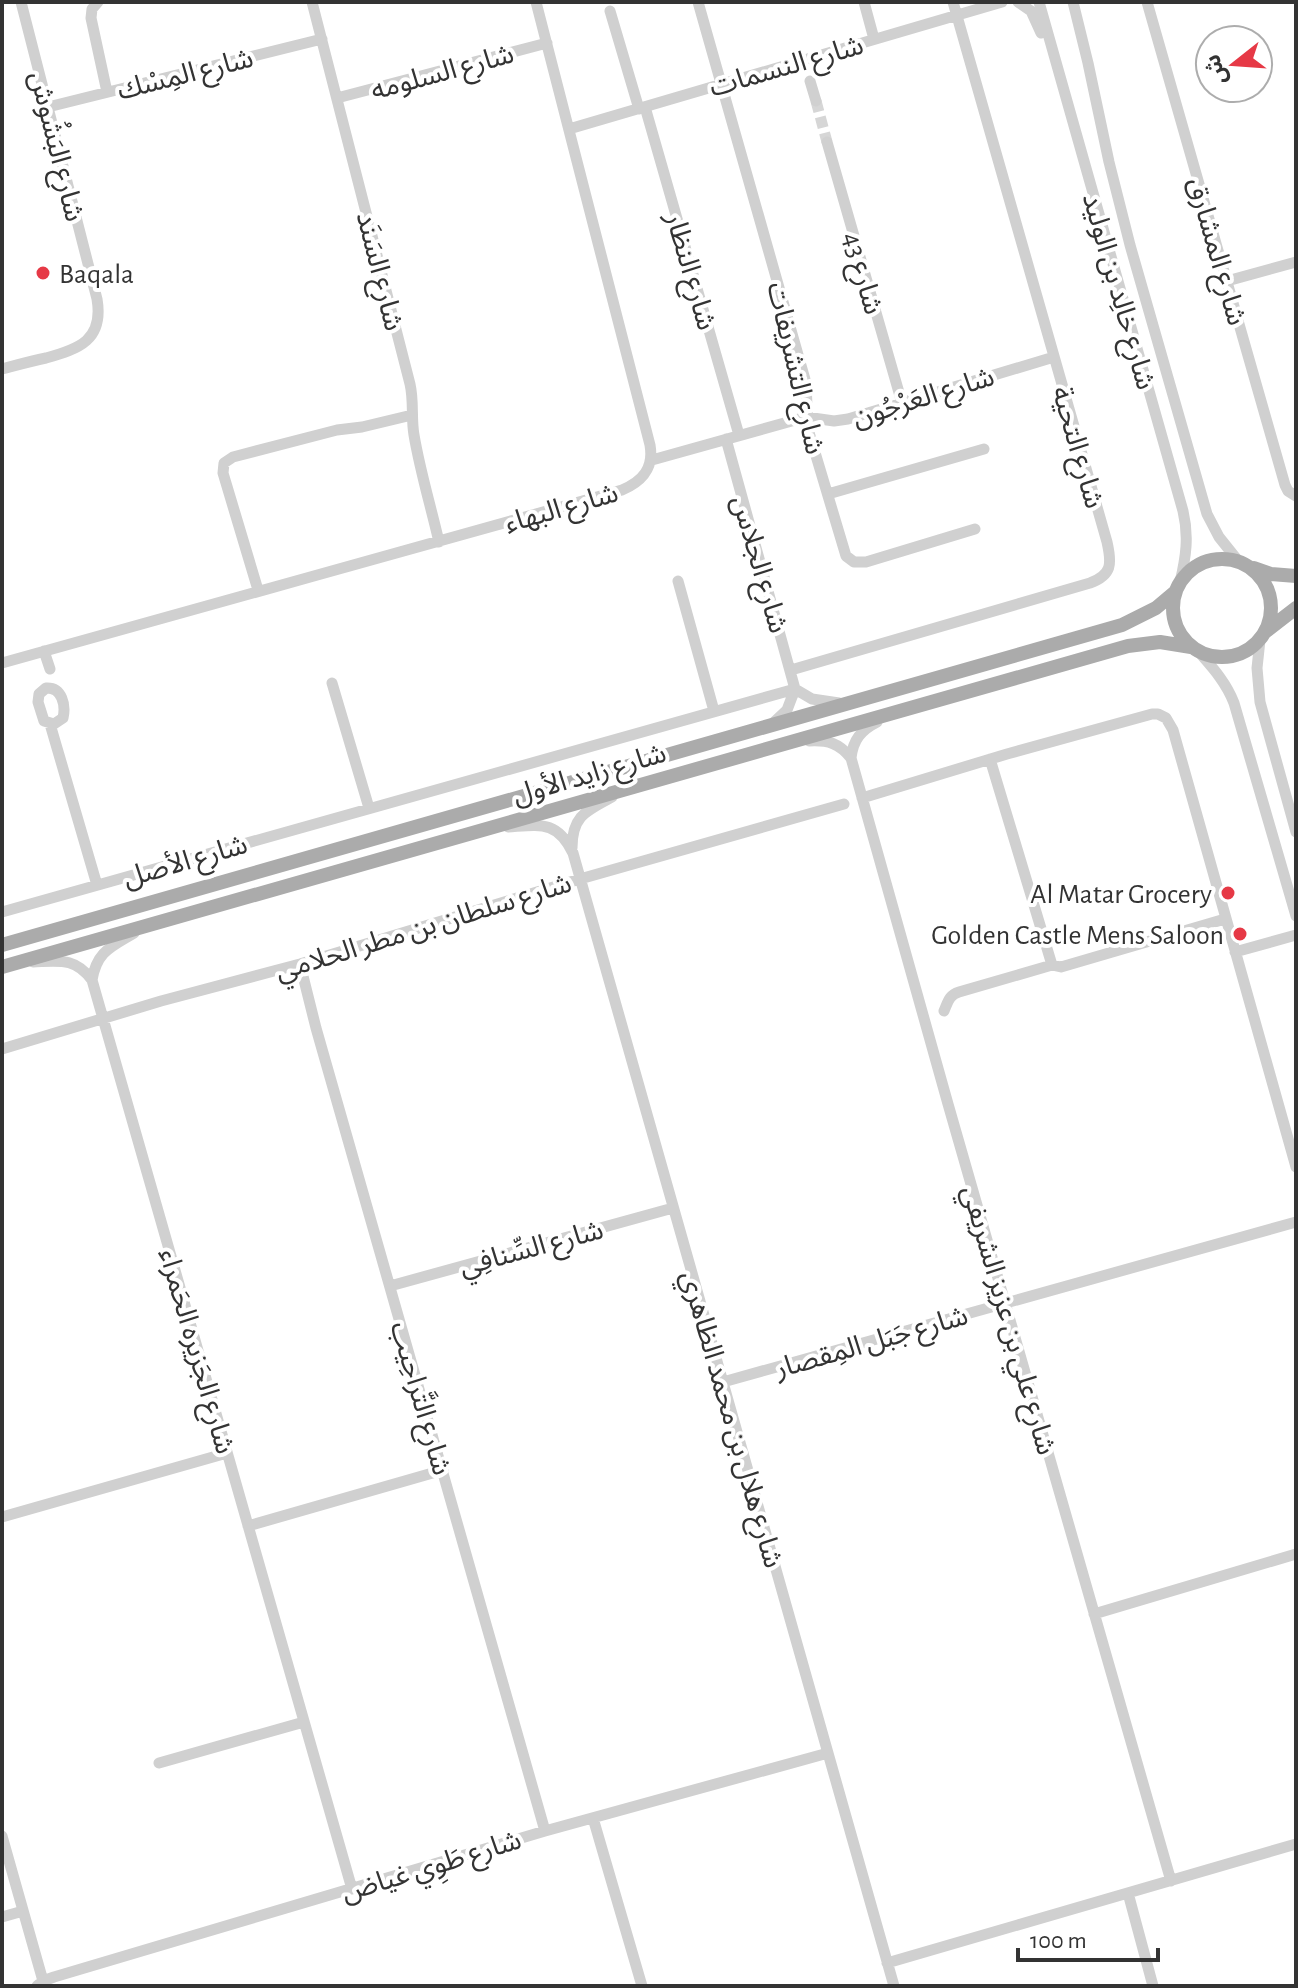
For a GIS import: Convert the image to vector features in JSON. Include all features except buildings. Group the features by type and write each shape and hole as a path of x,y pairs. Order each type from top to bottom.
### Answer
{"main road":[{"path":"1296,576 1271,574 1228,559 1206,561 1187,573 1178,587 1173,616 1183,638 1194,649 1220,658 1242,653 1296,608"},
{"path":"1244,564 1258,574 1270,596 1270,621 1263,636"},
{"name":"شارع زايد الأول","path":"2,945 1122,625 1156,608 1178,587"},
{"name":"شارع زايد الأول","path":"6,965 1128,646 1160,642 1194,649"}],"street":[{"name":"شارع البَشُوش","path":"2,369 74,350 90,337 97,320 97,299 21,2"},
{"path":"98,2 92,9 91,18 107,92"},
{"name":"شارع السَنَد","path":"312,2 412,393 414,437 439,542"},
{"name":"شارع البهاء","path":"2,663 622,490 638,481 652,460 650,445 536,2"},
{"name":"شارع التشريفات","path":"698,2 806,383 806,417 844,551 849,559 857,563 866,562 975,529"},
{"path":"864,2 874,39"},
{"name":"شارع التحية","path":"791,670 1090,583 1104,576 1109,566 1107,542 953,2"},
{"name":"شارع النسمات","path":"569,129 1002,2"},
{"path":"1018,2 1031,11 1052,51"},
{"name":"شارع خالِد بن الوليد","path":"1039,2 1186,524 1187,547 1178,587"},
{"name":"شارع خالِد بن الوليد","path":"1073,2 1109,162 1207,514 1219,537 1244,564"},
{"name":"شارع المشارق","path":"1147,2 1285,485 1296,496"},
{"name":"شارع النظار","path":"610,11 739,435"},
{"name":"شارع المِسْك","path":"48,107 322,39"},
{"name":"شارع السلومه","path":"337,98 547,43"},
{"path":"810,81 816,101"},
{"name":"شارع 43","path":"827,142 902,403"},
{"path":"1227,281 1296,262"},
{"name":"شارع العَرْجُون","path":"652,460 806,417 842,421 1054,357"},
{"path":"258,590 223,473 224,463 233,457 412,415"},
{"name":"شارع الجلاس","path":"726,439 795,689"},
{"path":"828,494 984,449"},
{"path":"678,581 714,711"},
{"path":"1263,636 1257,668 1260,702 1296,832"},
{"path":"1194,649 1229,689 1296,916"},
{"path":"44,651 62,697 64,715 61,721 50,724"},
{"path":"53,679 38,697 42,717 50,724 97,885"},
{"path":"332,683 369,808"},
{"path":"770,725 787,710 795,689 822,702 847,703"},
{"name":"شارع الأصل","path":"2,912 795,689"},
{"path":"851,758 859,735 891,714"},
{"path":"862,798 1152,714 1166,718 1173,730 1296,1167"},
{"path":"789,742 829,741 840,746 851,758"},
{"name":"شارع علي بن عزيز الشريفي","path":"851,758 1171,1881"},
{"path":"990,759 1052,965"},
{"name":"شارع هلال بن محمد الظاهري","path":"629,789 578,819 573,833 573,853 894,1986"},
{"name":"شارع سلطان بن مطر الحلامي","path":"2,1049 844,804"},
{"path":"494,827 546,826 563,836 573,853"},
{"path":"944,1011 953,994 1052,965 1061,967 1225,919"},
{"path":"92,980 95,964 104,951 145,926"},
{"path":"1235,952 1296,935"},
{"path":"6,965 69,962 80,966 92,980"},
{"name":"شارع التَّراحِيب","path":"300,964 545,1831"},
{"name":"شارع الجَزيره الحَمراء","path":"92,980 352,1889"},
{"name":"شارع السِّنافِي","path":"390,1286 673,1208"},
{"name":"شارع جَبَل المِقصار","path":"723,1382 1296,1222"},
{"path":"2,1517 227,1453"},
{"path":"248,1526 443,1470"},
{"path":"1094,1614 1296,1554"},
{"path":"159,1763 304,1722"},
{"name":"شارع طَوِي غياض","path":"40,1984 545,1831 828,1753"},
{"path":"593,1818 642,1986"},
{"path":"2,1836 40,1984"},
{"path":"887,1963 1296,1844"},
{"path":"1128,1893 1153,1986"},
{"path":"2,1917 23,1911"}],"tunnel":[{"path":"816,101 827,142"}],"place":[{"name":"Baqala","path":"43,273"},
{"name":"Al Matar Grocery","path":"1228,893"},
{"name":"Golden Castle Mens Saloon","path":"1240,934"}]}
